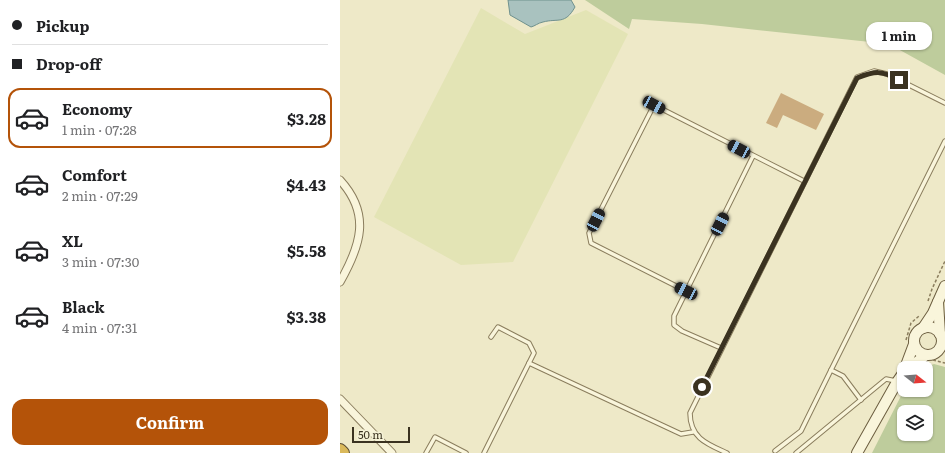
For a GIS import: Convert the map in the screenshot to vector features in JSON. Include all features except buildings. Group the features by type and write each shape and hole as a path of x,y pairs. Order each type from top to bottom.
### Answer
{"highway":[{"path":"340,450 343,453"}],"street":[{"path":"340,180 352,194 358,208 360,225 357,245 340,282"},
{"path":"908,361 916,334 923,328 938,302 945,286"},
{"path":"922,361 935,354 941,347 942,338 938,302"},
{"path":"923,328 932,328 942,338"},
{"path":"914,344 918,351 935,354"},
{"path":"857,453 897,382"},
{"path":"340,400 392,453"}],"lane":[{"path":"727,453 708,444 693,432 690,422 690,413 721,348 857,78 874,71 887,74 945,103"},
{"path":"686,291 591,243 589,233 654,105 804,182"},
{"path":"775,451 801,431 945,141"},
{"path":"721,348 682,331 674,325 674,316 753,156"},
{"path":"484,453 534,353 529,343 498,327 492,337"},
{"path":"529,363 681,434 693,432"},
{"path":"831,370 843,376 861,400"},
{"path":"796,453 886,378 897,382"},
{"path":"426,453 435,437 466,453"}],"green space":[{"path":"585,0 945,0 945,75 889,44 702,24 632,19 629,29"},
{"path":"481,8 525,34 586,10 628,34 513,262 461,265 374,217"},
{"path":"933,364 945,367 945,453 872,453 900,397 933,397"}],"water":[{"path":"508,0 571,0 575,7 564,19 543,22 531,27 510,15"}],"route":[{"path":"702,387 857,78 874,71 887,74 899,80"}]}
